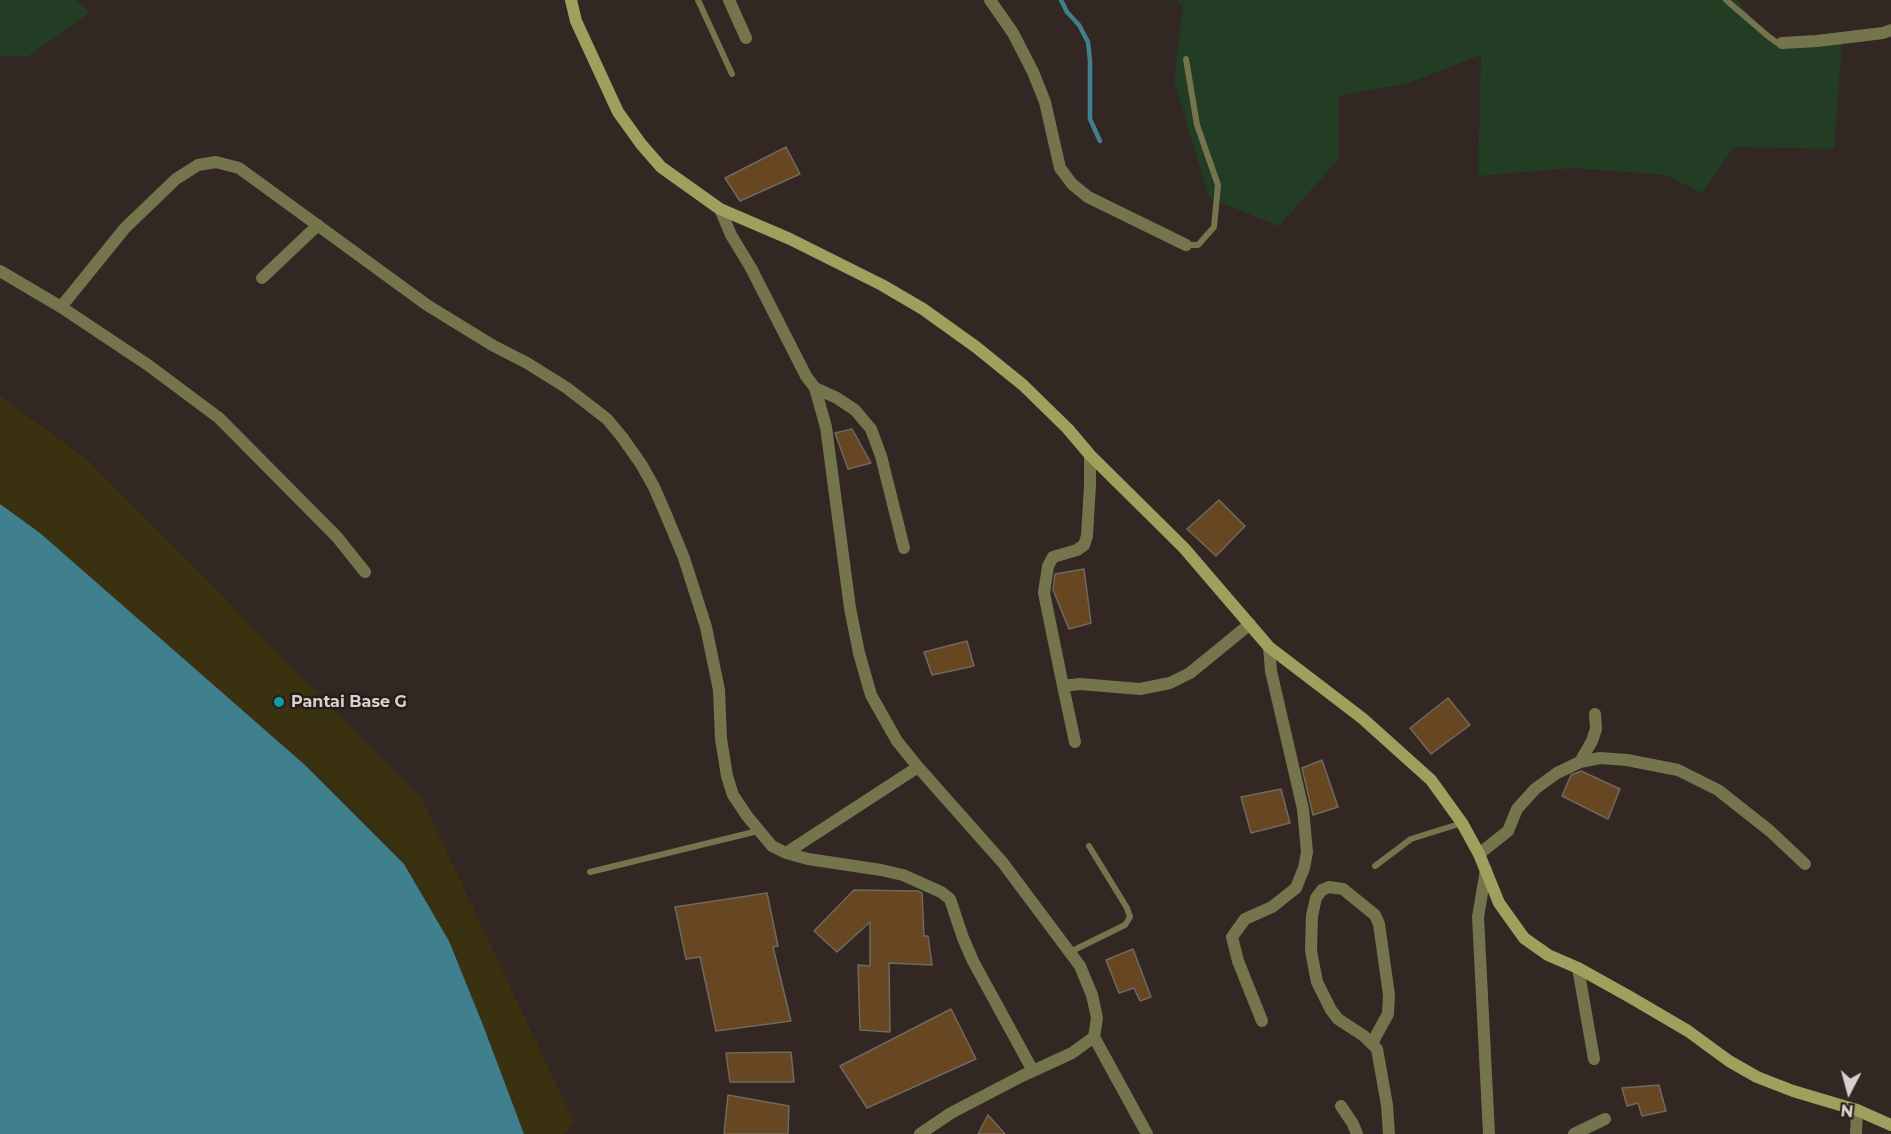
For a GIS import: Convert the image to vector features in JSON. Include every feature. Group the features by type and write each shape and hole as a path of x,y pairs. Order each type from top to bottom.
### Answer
{"street":[{"path":"571,0 576,21 598,72 624,120 661,167 720,209 790,239 882,285 923,309 976,347 1023,385 1184,548 1269,647 1362,718 1431,780 1462,823 1479,854 1499,903 1524,938 1548,955 1578,969 1688,1031 1729,1061 1757,1077 1793,1091 1857,1110 1891,1125"},
{"path":"729,0 746,38"},
{"path":"990,0 1012,33 1033,72 1045,102 1060,168 1072,184 1088,197 1186,245"},
{"path":"1782,43 1883,33 1891,30"},
{"path":"61,307 125,228 176,180 198,165 216,162 239,168 427,305 492,345 528,363 567,388 607,419 641,464 654,487 684,558 706,627 719,690 721,739 727,776 733,795 758,831 772,846 786,853 808,860 903,875 941,892 950,899 973,961 1033,1071"},
{"path":"720,209 731,235 751,268 806,376 815,388 825,427 850,608 859,653 871,695 897,741 1003,863 1080,966 1092,995 1097,1018 1094,1036 1147,1134"},
{"path":"262,278 318,225"},
{"path":"0,271 61,307 148,365 219,418 337,537 365,572"},
{"path":"815,388 837,398 855,410 871,429 881,456 904,548"},
{"path":"1076,742 1044,593 1048,566 1053,557 1077,550 1084,545 1090,455"},
{"path":"1063,686 1080,684 1140,689 1170,683 1190,673 1250,624"},
{"path":"1262,1021 1238,961 1232,937 1245,919 1272,907 1296,888 1304,868 1307,852 1303,809 1271,671 1269,647"},
{"path":"1580,762 1596,729 1595,714"},
{"path":"1479,854 1508,831 1517,809 1535,789 1557,773 1580,762 1600,758 1627,760 1678,770 1718,790 1770,831 1805,864"},
{"path":"786,853 918,767"},
{"path":"1486,870 1478,917 1489,1134"},
{"path":"1372,1043 1388,1014 1389,995 1379,924 1375,915 1343,889 1329,887 1322,890 1316,898 1312,916 1311,951 1317,982 1338,1019 1364,1036 1377,1049 1387,1105 1389,1134"},
{"path":"1578,969 1594,1059"},
{"path":"920,1134 951,1113 1072,1053 1094,1036"},
{"path":"1341,1106 1357,1134"},
{"path":"1856,1134 1857,1110"},
{"path":"1574,1134 1605,1119"}],"lane":[{"path":"698,0 732,74"},
{"path":"1726,0 1769,37 1782,43"},
{"path":"1186,59 1197,125 1218,185 1214,227 1198,245 1186,245"},
{"path":"1375,866 1411,839 1462,823"},
{"path":"590,872 758,831"},
{"path":"1070,952 1125,925 1130,917 1127,908 1089,846"}],"green space":[{"path":"0,0 76,0 90,13 27,57 0,56"},
{"path":"1176,0 1738,0 1771,44 1842,43 1834,149 1734,147 1702,193 1666,175 1573,168 1478,176 1481,55 1409,83 1338,96 1338,160 1279,226 1209,198 1174,80 1183,6"}],"sand":[{"name":"Pantai Base G","path":"0,396 88,460 422,799 574,1122 564,1134 524,1134 449,941 404,864 305,765 40,533 0,504"}],"water":[{"path":"0,504 40,533 305,765 404,864 449,941 524,1134 0,1134"}],"building":[{"path":"786,147 800,174 740,201 725,178"},
{"path":"852,429 871,463 848,469 835,433"},
{"path":"1219,500 1245,526 1216,556 1187,529"},
{"path":"1084,569 1091,623 1069,629 1053,590 1055,574"},
{"path":"967,641 974,666 932,675 924,652"},
{"path":"1448,698 1470,725 1431,754 1410,728"},
{"path":"1322,760 1338,807 1313,815 1302,768"},
{"path":"1581,771 1620,789 1608,819 1562,796 1571,775"},
{"path":"1281,789 1290,823 1251,833 1241,797"},
{"path":"854,890 918,891 922,893 924,936 928,936 932,965 889,963 890,1032 860,1030 858,965 870,966 870,922 837,952 814,931"},
{"path":"767,893 778,946 773,947 791,1021 716,1031 700,957 686,959 675,907"},
{"path":"1133,949 1151,997 1140,1001 1134,988 1119,993 1106,960"},
{"path":"951,1009 976,1059 867,1108 840,1066"},
{"path":"791,1052 794,1082 730,1082 726,1053"},
{"path":"1659,1085 1666,1111 1642,1116 1638,1103 1627,1106 1622,1088"},
{"path":"728,1095 789,1106 788,1134 724,1134"},
{"path":"988,1115 1005,1134 978,1134"}],"waterway":[{"path":"1061,0 1088,42 1090,119 1100,141"}],"place":[{"name":"Pantai Base G","path":"279,702"}]}
